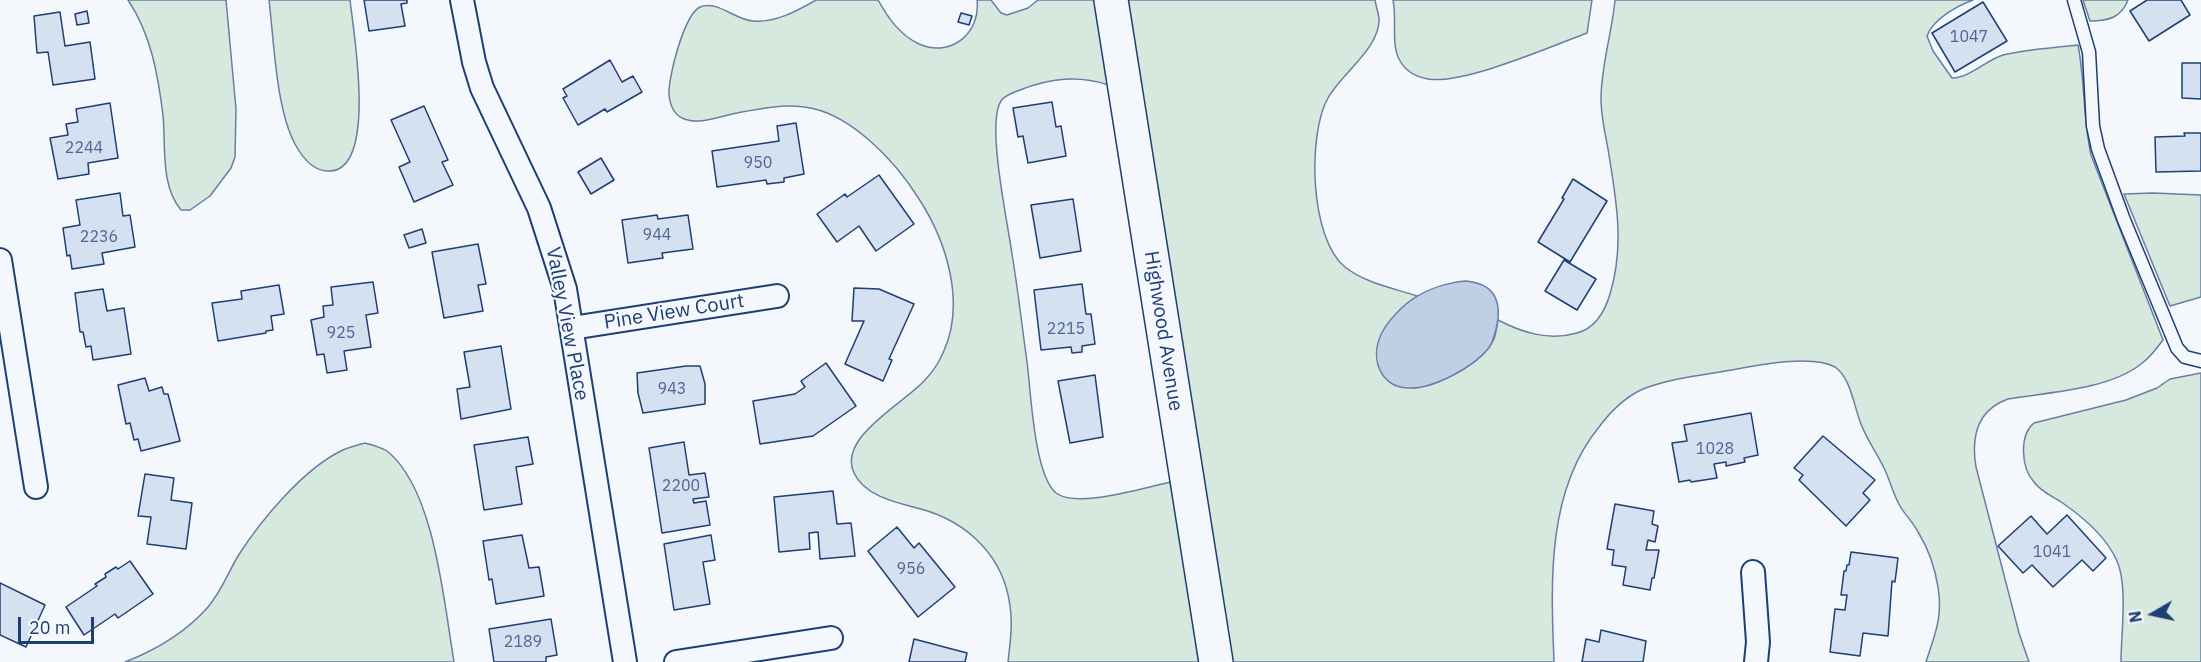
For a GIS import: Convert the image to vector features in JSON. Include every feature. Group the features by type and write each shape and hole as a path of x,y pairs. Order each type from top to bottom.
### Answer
{"street":[{"name":"Valley View Place","path":"462,0 478,75 487,101 528,182 544,220 565,289 625,662"},
{"name":"Highwood Avenue","path":"1111,0 1216,662"},
{"path":"0,260 36,487"},
{"name":"Pine View Court","path":"572,328 777,296"},
{"path":"1753,572 1758,642 1756,662"},
{"path":"676,662 831,638"}],"lane":[{"path":"2074,0 2089,52 2093,126 2104,168 2177,348 2185,357 2201,362"}],"shaded area":[{"path":"128,0 226,0 236,109 235,157 231,168 210,196 190,210 181,210 170,189 165,165 163,115 156,70 148,41"},
{"path":"269,0 350,0 358,66 358,124 354,148 345,164 330,171 319,169 305,159 289,129 280,94"},
{"path":"816,0 878,0 890,19 906,36 919,44 942,48 961,40 969,32 977,12 977,0 991,0 1001,13 1007,15 1028,8 1038,0 1095,0 1109,85 1075,79 1042,83 1007,95 1001,101 997,113 999,175 1018,294 1038,452 1049,483 1056,493 1066,497 1095,498 1171,482 1199,662 1008,662 1011,634 1010,606 1006,588 992,557 968,532 954,523 921,509 883,498 866,488 854,473 851,460 855,447 863,434 927,378 935,368 950,334 953,294 945,254 938,234 919,199 898,170 870,141 838,118 804,107 787,106 695,121 679,116 671,105 669,95 678,47 688,22 700,7 713,6 746,20 761,21 786,15"},
{"path":"1126,0 1375,0 1379,18 1374,39 1334,89 1321,115 1315,160 1319,211 1333,253 1345,267 1370,281 1417,296 1394,317 1383,334 1378,365 1425,386 1455,374 1482,356 1494,339 1498,320 1517,329 1536,334 1567,335 1584,331 1599,318 1605,307 1615,276 1618,240 1616,203 1601,99 1615,0 1973,0 1940,19 1927,36 1933,51 1952,78 1972,72 2003,55 2078,45 2091,155 2163,340 2147,359 2127,373 2077,389 2008,399 1989,410 1979,426 1975,445 1976,467 2019,633 2029,662 1926,662 1940,607 1937,580 1928,551 1916,528 1902,509 1884,468 1863,430 1845,378 1835,367 1825,363 1799,361 1687,377 1654,385 1630,396 1604,421 1582,453 1569,480 1561,509 1553,570 1554,662 1231,662"},
{"path":"1393,0 1592,0 1587,33 1484,71 1443,79 1428,79 1411,73 1401,63 1395,46"},
{"path":"2083,0 2128,0 2118,15 2090,21"},
{"path":"2124,194 2201,195 2201,297 2170,306"},
{"path":"2201,373 2201,662 2121,662 2123,597 2117,561 2107,544 2087,522 2044,492 2034,482 2026,469 2024,460 2026,435 2034,423 2126,400 2157,388 2170,379"},
{"path":"365,443 387,451 403,469 427,519 441,580 454,662 125,662 170,639 199,616 217,595 238,556 284,496 328,458"}],"water":[{"path":"1465,281 1483,285 1494,295 1497,302 1498,319 1490,347 1473,363 1431,384 1411,388 1401,387 1386,379 1378,364 1377,346 1388,323 1406,304 1419,295 1441,286"}],"building":[{"path":"364,0 407,0 407,3 401,4 405,26 369,31"},
{"path":"2147,0 2181,0 2190,15 2149,41 2130,11"},
{"path":"1983,2 2007,41 1955,72 1932,33"},
{"path":"87,11 89,23 77,25 75,14"},
{"path":"60,12 65,46 90,42 95,79 53,85 48,52 37,53 34,16"},
{"path":"961,13 972,16 969,25 958,22"},
{"path":"610,60 622,82 633,76 642,92 607,112 605,109 578,125 563,98 567,96 563,89"},
{"path":"2182,63 2201,63 2201,99 2182,98"},
{"path":"1052,102 1056,127 1061,126 1066,156 1028,163 1023,136 1018,137 1013,108"},
{"path":"110,103 118,158 88,163 89,174 58,179 50,138 68,135 66,124 78,122 76,109"},
{"path":"424,106 448,160 442,162 453,185 414,202 399,167 410,162 391,120"},
{"path":"796,123 804,174 784,178 784,182 767,184 766,180 717,187 712,151 779,141 777,126"},
{"path":"2184,133 2201,133 2201,171 2156,172 2155,137 2185,136"},
{"path":"601,158 614,180 591,194 578,172"},
{"path":"879,175 914,224 876,251 859,226 837,242 817,214 845,194 847,197"},
{"path":"1573,179 1607,201 1570,262 1538,242 1564,199 1562,198"},
{"path":"120,193 123,216 130,215 135,247 102,253 104,264 72,269 70,255 67,256 63,228 80,225 76,200"},
{"path":"1073,199 1081,251 1040,258 1031,205"},
{"path":"657,215 658,219 688,215 693,249 662,253 663,258 628,263 622,220"},
{"path":"422,229 426,243 409,248 404,235"},
{"path":"478,244 486,284 478,285 483,311 444,318 432,252"},
{"path":"1564,260 1596,279 1577,310 1545,291"},
{"path":"373,282 378,313 366,315 371,347 344,351 347,370 327,373 324,354 317,355 311,320 324,317 323,306 333,305 331,287"},
{"path":"1082,284 1086,314 1091,314 1095,344 1082,346 1082,352 1072,353 1071,347 1041,350 1034,290"},
{"path":"279,285 284,314 271,316 273,330 218,341 212,303 242,299 241,291"},
{"path":"854,288 879,289 914,304 889,359 892,360 883,381 845,364 864,321 852,321"},
{"path":"103,289 107,311 124,308 131,354 93,360 91,346 86,347 83,332 80,332 75,293"},
{"path":"501,346 511,409 461,419 457,389 470,387 464,352"},
{"path":"826,363 856,406 813,436 760,444 753,401 795,394 805,387 801,381"},
{"path":"700,366 705,384 705,404 643,413 638,393 637,373"},
{"path":"1095,375 1103,437 1070,443 1058,381"},
{"path":"145,378 149,391 162,387 164,394 168,394 180,441 141,451 138,439 134,440 130,423 126,424 118,385"},
{"path":"1751,413 1758,455 1744,458 1745,462 1726,466 1726,462 1714,464 1717,478 1679,482 1672,443 1687,441 1684,425"},
{"path":"1823,436 1875,480 1863,493 1870,500 1846,526 1799,480 1803,475 1794,468"},
{"path":"528,437 533,464 516,467 522,504 484,510 474,445"},
{"path":"684,442 689,475 705,473 709,497 693,499 694,503 706,501 710,525 662,533 649,448"},
{"path":"145,474 174,478 171,500 192,503 186,549 147,544 151,517 138,516"},
{"path":"833,491 837,524 851,523 855,556 820,559 818,532 809,533 810,549 779,552 774,497"},
{"path":"1615,504 1654,511 1652,524 1658,526 1655,542 1648,540 1646,550 1659,550 1650,590 1623,585 1626,567 1612,565 1614,550 1607,549"},
{"path":"2067,515 2106,558 2093,571 2082,560 2053,587 2032,565 2023,573 1998,546 2031,516 2047,534"},
{"path":"897,527 914,548 919,543 955,587 918,617 868,551"},
{"path":"522,535 529,568 539,567 544,596 496,604 492,579 489,580 483,541"},
{"path":"711,535 715,560 703,562 710,604 674,610 664,544"},
{"path":"1851,552 1898,558 1895,582 1892,581 1888,636 1863,633 1860,656 1830,652 1835,609 1845,610 1847,595 1841,595 1844,571 1849,565"},
{"path":"130,561 153,594 118,618 115,614 84,635 66,607 97,586 95,584 106,577 105,574"},
{"path":"0,583 45,605 26,647 0,635"},
{"path":"551,619 557,655 546,657 546,662 494,662 489,629"},
{"path":"1601,630 1646,641 1643,662 1582,662 1586,639 1599,642"},
{"path":"914,639 967,653 965,662 909,662"}]}
